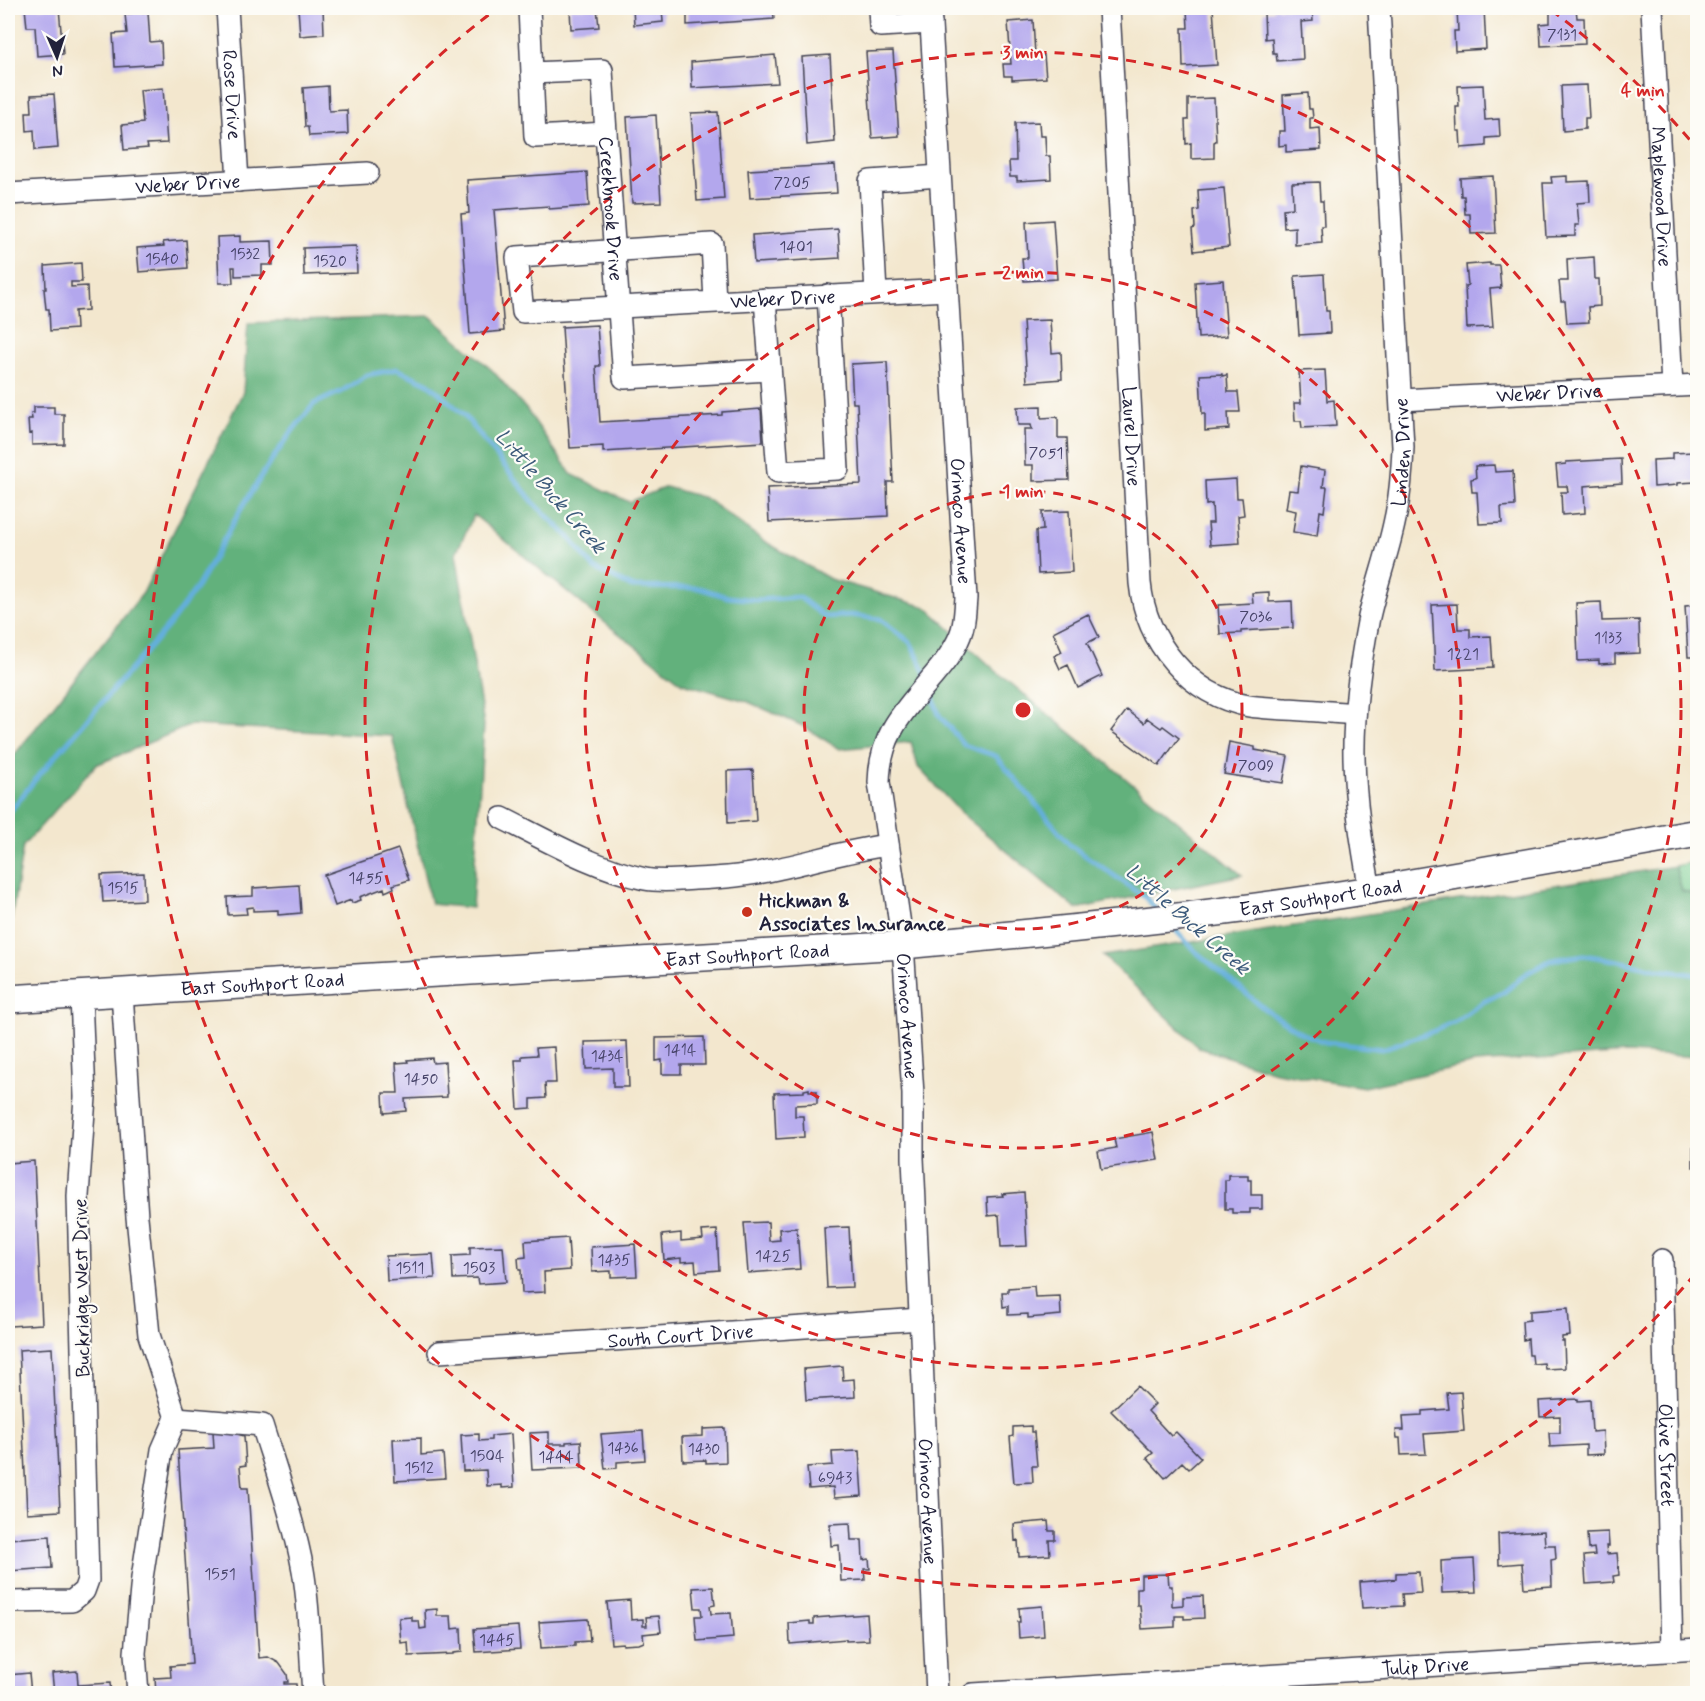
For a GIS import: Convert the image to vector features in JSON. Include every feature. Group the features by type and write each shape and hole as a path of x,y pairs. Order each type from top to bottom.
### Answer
{"main road":[{"name":"East Southport Road","path":"8,999 903,945 1047,932 1370,890 1698,833"}],"street":[{"name":"Rose Drive","path":"227,8 238,181"},
{"name":"Creekbrook Drive","path":"529,8 535,137 606,133 624,378 770,370"},
{"path":"879,8 880,26 931,15"},
{"name":"Laurel Drive","path":"1109,8 1140,583 1142,599 1150,624 1166,653 1182,672 1202,687 1224,699 1249,706 1355,714"},
{"name":"Linden Drive","path":"1370,890 1356,801 1355,714 1359,672 1370,614 1390,541 1398,499 1403,447 1379,8"},
{"name":"Maplewood Drive","path":"1652,8 1672,386"},
{"name":"Orinoco Avenue","path":"931,15 966,598 962,631 945,662 897,719 884,746 880,767 880,789 903,945 913,1094 913,1158 937,1694"},
{"path":"532,73 602,70 606,133"},
{"name":"Weber Drive","path":"8,194 368,173"},
{"path":"876,293 870,181 940,176"},
{"path":"615,250 712,244 715,301"},
{"name":"Weber Drive","path":"615,250 517,257 523,312 947,290"},
{"path":"765,299 778,472 838,469 828,296"},
{"name":"Weber Drive","path":"1401,400 1698,385"},
{"path":"502,818 595,864 648,880 740,876 864,848 888,845"},
{"path":"122,993 137,1217 149,1335 176,1418 162,1450 142,1578 135,1653 138,1694"},
{"name":"Buckridge West Drive","path":"8,1602 72,1601 84,1592 88,1580 78,1196 85,1097 81,996"},
{"name":"Olive Street","path":"1662,1260 1672,1650"},
{"name":"South Court Drive","path":"439,1352 921,1319"},
{"path":"176,1418 262,1425 289,1512 303,1570 313,1694"},
{"name":"Tulip Drive","path":"973,1694 1698,1649"}],"green space":[{"path":"430,316 492,370 527,410 571,474 629,502 666,487 705,498 764,541 830,579 926,607 996,671 1242,875 1076,909 961,813 918,767 911,742 839,749 803,726 746,701 683,683 609,626 474,515 456,553 484,725 472,908 431,904 392,736 191,725 96,765 23,846 8,941 8,763 143,593 243,392 248,323"},
{"path":"1697,861 1697,895 1682,891 1675,866"},
{"path":"1675,866 1682,891 1697,895 1697,1057 1628,1053 1475,1063 1364,1087 1275,1072 1200,1048 1103,956"}],"building":[{"path":"25,8 59,8 63,54 37,56 35,27 27,27"},
{"path":"298,8 323,8 324,34 300,36"},
{"path":"570,8 597,8 599,27 571,29"},
{"path":"633,8 662,8 663,22 634,25"},
{"path":"687,8 773,8 774,19 687,25"},
{"path":"1213,8 1217,65 1183,67 1182,28 1188,28 1187,9"},
{"path":"1274,8 1312,8 1313,21 1301,22 1303,59 1277,61 1276,53 1273,53 1272,38 1265,39 1264,12 1274,11"},
{"path":"1457,8 1484,8 1486,49 1455,51 1454,31 1458,31"},
{"path":"1550,8 1576,8 1577,18 1584,18 1585,44 1541,46 1540,24 1550,23"},
{"path":"148,12 150,42 161,41 162,64 115,67 113,34 127,33 125,14"},
{"path":"1033,20 1035,55 1044,55 1046,78 1012,80 1012,76 1004,76 1003,64 1011,64 1008,22"},
{"path":"893,51 899,136 872,138 866,52"},
{"path":"775,55 778,83 692,88 691,62"},
{"path":"830,55 835,142 807,145 802,57"},
{"path":"1483,85 1485,120 1499,119 1500,137 1486,138 1486,146 1461,148 1460,131 1457,131 1458,86"},
{"path":"1587,85 1589,118 1585,118 1585,129 1563,131 1561,86"},
{"path":"328,86 329,111 347,110 348,134 309,136 308,127 305,127 303,88"},
{"path":"163,88 167,143 147,144 148,148 124,150 122,125 143,123 140,90"},
{"path":"1308,93 1309,109 1312,109 1313,118 1310,118 1310,129 1320,128 1321,150 1286,152 1286,145 1279,146 1279,131 1285,131 1283,95"},
{"path":"54,94 58,148 35,150 34,130 27,131 26,112 32,112 31,95"},
{"path":"1214,98 1216,141 1214,142 1214,158 1191,159 1191,143 1186,144 1185,120 1188,120 1188,99"},
{"path":"718,112 724,199 697,201 691,113"},
{"path":"656,115 661,202 632,203 627,117"},
{"path":"1039,122 1040,136 1045,136 1046,156 1050,156 1051,179 1017,181 1017,177 1010,177 1009,161 1016,161 1015,123"},
{"path":"835,165 837,193 750,198 748,170"},
{"path":"587,172 589,206 494,210 504,331 470,334 461,214 469,213 467,180"},
{"path":"1493,176 1496,233 1471,234 1470,214 1465,214 1460,178"},
{"path":"1567,176 1567,182 1589,181 1590,202 1577,203 1579,225 1575,225 1575,236 1546,237 1543,183 1552,183 1551,177"},
{"path":"1319,182 1320,201 1323,201 1322,243 1295,245 1295,227 1284,228 1283,209 1293,208 1292,183"},
{"path":"1224,188 1229,247 1194,251 1192,229 1195,228 1194,211 1199,210 1198,190"},
{"path":"1053,220 1057,279 1024,281 1022,258 1028,258 1026,222"},
{"path":"838,229 840,258 754,263 752,235"},
{"path":"240,236 240,242 272,241 273,265 262,265 262,275 235,276 235,267 232,267 233,283 219,283 217,237"},
{"path":"186,240 188,268 139,272 137,248 164,246 163,242"},
{"path":"356,246 357,273 304,275 303,248"},
{"path":"1594,257 1595,279 1599,279 1600,306 1588,307 1589,322 1567,323 1565,301 1561,301 1559,281 1568,281 1567,259"},
{"path":"81,263 82,282 71,282 71,287 87,286 88,310 75,311 76,329 50,331 49,309 46,309 44,289 46,289 45,266"},
{"path":"1490,263 1490,265 1499,265 1501,288 1490,289 1493,327 1467,328 1466,265"},
{"path":"1324,274 1330,333 1299,335 1295,276"},
{"path":"1223,280 1227,336 1198,338 1195,282"},
{"path":"1050,320 1052,353 1061,352 1062,379 1027,382 1023,321"},
{"path":"597,325 600,366 596,366 600,422 722,415 722,412 761,409 763,442 603,452 603,446 570,448 562,327"},
{"path":"887,362 893,482 887,482 888,516 769,522 767,488 861,484 857,403 853,403 851,364"},
{"path":"1325,370 1327,401 1334,400 1336,426 1302,428 1301,421 1295,421 1294,403 1301,403 1299,371"},
{"path":"1222,374 1222,376 1227,375 1228,392 1238,392 1240,412 1228,412 1229,429 1205,431 1200,375"},
{"path":"1041,406 1041,418 1058,417 1058,438 1067,438 1069,480 1033,481 1033,465 1025,465 1024,429 1032,429 1031,425 1018,425 1017,407"},
{"path":"34,407 54,407 54,414 64,414 64,444 32,445 32,433 29,434 28,419 32,419 31,413 34,413"},
{"path":"1695,452 1697,482 1654,487 1653,460 1672,459 1672,453"},
{"path":"1621,459 1622,483 1584,486 1585,513 1562,515 1561,492 1568,492 1567,486 1558,486 1556,465 1566,464 1566,462"},
{"path":"1494,465 1495,472 1513,471 1515,506 1501,507 1502,523 1479,524 1477,492 1472,492 1471,479 1476,478 1475,466"},
{"path":"1301,466 1325,470 1323,487 1327,487 1324,512 1320,511 1317,536 1293,532 1296,511 1286,509 1289,490 1298,491"},
{"path":"1236,479 1237,498 1242,498 1244,515 1238,516 1240,543 1210,545 1208,523 1213,523 1212,504 1206,505 1205,481"},
{"path":"1069,511 1072,572 1038,574 1036,531 1043,530 1042,512"},
{"path":"1269,592 1269,602 1292,601 1293,628 1220,634 1218,605 1253,603 1252,593"},
{"path":"1601,602 1602,621 1639,620 1640,653 1615,654 1615,663 1599,664 1599,660 1578,661 1576,603"},
{"path":"1457,604 1458,629 1470,629 1470,637 1491,636 1493,668 1435,671 1432,605"},
{"path":"1698,605 1698,657 1688,657 1685,606"},
{"path":"1088,614 1099,637 1087,643 1102,676 1078,688 1068,665 1060,669 1054,656 1062,652 1053,632"},
{"path":"1127,710 1144,723 1147,718 1179,738 1159,766 1111,731"},
{"path":"1229,742 1288,756 1283,783 1224,774"},
{"path":"753,770 756,821 728,823 727,771"},
{"path":"398,849 409,880 393,885 394,888 385,892 384,888 360,897 361,900 352,903 351,900 335,906 324,875"},
{"path":"144,873 145,900 103,902 101,875"},
{"path":"299,885 301,913 278,915 278,910 253,911 253,907 246,908 247,914 228,915 227,897 253,896 253,888"},
{"path":"704,1037 705,1065 681,1065 681,1074 662,1074 662,1060 656,1061 656,1038"},
{"path":"627,1041 629,1087 613,1087 613,1068 586,1069 585,1042"},
{"path":"554,1047 556,1083 545,1083 546,1098 531,1099 531,1108 518,1109 515,1060 522,1060 522,1056 537,1055 536,1048"},
{"path":"432,1058 433,1063 445,1062 447,1097 405,1099 406,1111 384,1113 383,1093 398,1093 396,1063"},
{"path":"809,1089 809,1091 817,1091 817,1104 795,1105 795,1116 803,1116 804,1137 776,1139 774,1093 804,1092"},
{"path":"1153,1132 1158,1160 1101,1169 1098,1151 1116,1148 1114,1139"},
{"path":"1693,1138 1698,1138 1698,1167 1693,1167"},
{"path":"34,1161 42,1324 10,1326 8,1163"},
{"path":"1228,1175 1248,1175 1248,1180 1251,1180 1251,1195 1262,1195 1262,1209 1250,1209 1250,1213 1232,1213 1232,1209 1225,1209 1225,1180 1228,1180"},
{"path":"1024,1192 1027,1246 1001,1247 999,1215 988,1216 987,1197"},
{"path":"768,1222 769,1241 780,1240 779,1229 797,1228 800,1269 748,1273 744,1223"},
{"path":"849,1227 852,1287 827,1288 824,1228"},
{"path":"717,1230 719,1270 696,1272 695,1261 681,1262 681,1258 664,1260 662,1235 681,1233 681,1241 703,1239 702,1231"},
{"path":"568,1238 570,1270 544,1272 545,1292 522,1293 518,1258 526,1257 525,1241"},
{"path":"635,1244 637,1276 611,1277 611,1271 592,1272 591,1247"},
{"path":"503,1246 506,1282 478,1284 477,1278 453,1279 452,1256 470,1255 470,1247"},
{"path":"433,1254 435,1278 387,1281 386,1256"},
{"path":"1034,1286 1035,1297 1060,1296 1061,1315 1028,1318 1028,1314 1008,1315 1008,1306 1003,1307 1002,1292 1008,1292 1008,1288"},
{"path":"1568,1308 1570,1336 1562,1337 1565,1368 1545,1369 1544,1363 1533,1364 1532,1355 1529,1355 1528,1339 1523,1340 1522,1321 1530,1320 1530,1311"},
{"path":"52,1348 60,1511 27,1513 19,1350"},
{"path":"842,1366 843,1380 854,1379 855,1397 806,1400 804,1369"},
{"path":"1137,1386 1155,1404 1148,1411 1171,1436 1176,1432 1201,1458 1189,1469 1182,1462 1165,1478 1147,1458 1153,1453 1111,1411"},
{"path":"1461,1392 1464,1431 1424,1434 1426,1454 1401,1455 1400,1438 1397,1438 1396,1430 1404,1430 1403,1416 1422,1415 1422,1411 1449,1409 1447,1393"},
{"path":"1578,1399 1578,1401 1590,1400 1592,1432 1603,1431 1604,1454 1586,1455 1586,1445 1550,1447 1549,1433 1560,1433 1560,1416 1540,1417 1539,1401"},
{"path":"1031,1426 1031,1432 1034,1432 1037,1466 1032,1466 1033,1482 1014,1483 1010,1437 1013,1436 1013,1427"},
{"path":"725,1428 726,1462 683,1461 682,1437 703,1436 703,1429"},
{"path":"643,1431 645,1460 617,1462 617,1468 605,1469 601,1434"},
{"path":"213,1432 244,1436 246,1465 240,1466 242,1488 248,1488 259,1658 268,1657 279,1663 287,1674 288,1682 284,1684 296,1684 297,1694 156,1694 155,1678 171,1677 170,1666 192,1664 178,1450 214,1448"},
{"path":"549,1432 549,1444 581,1441 582,1468 532,1470 530,1433"},
{"path":"479,1434 479,1441 491,1440 491,1436 511,1434 514,1487 487,1486 486,1470 463,1471 461,1435"},
{"path":"421,1438 421,1455 443,1453 445,1478 395,1481 393,1439"},
{"path":"859,1451 862,1496 834,1498 833,1487 809,1489 807,1467 833,1465 832,1452"},
{"path":"1048,1521 1049,1531 1055,1531 1055,1540 1049,1540 1050,1555 1019,1557 1014,1524"},
{"path":"850,1523 851,1540 862,1540 863,1560 869,1559 870,1569 864,1569 865,1580 841,1581 839,1545 831,1546 830,1524"},
{"path":"1544,1531 1545,1545 1555,1545 1556,1559 1551,1560 1552,1586 1524,1588 1522,1563 1499,1565 1498,1534"},
{"path":"1608,1532 1607,1554 1617,1553 1619,1575 1613,1576 1614,1582 1586,1584 1584,1556 1595,1555 1594,1548 1588,1549 1587,1533"},
{"path":"50,1536 52,1568 8,1571 8,1539"},
{"path":"1474,1559 1476,1592 1442,1593 1441,1561"},
{"path":"1419,1572 1421,1593 1402,1594 1403,1606 1362,1608 1360,1582 1396,1579 1396,1573"},
{"path":"1168,1574 1169,1586 1172,1586 1172,1606 1183,1605 1183,1597 1203,1596 1204,1618 1184,1619 1184,1616 1175,1616 1175,1627 1142,1629 1140,1605 1137,1605 1137,1588 1141,1588 1141,1575"},
{"path":"713,1587 715,1605 710,1606 711,1614 731,1613 733,1638 697,1641 695,1616 702,1616 701,1608 695,1608 693,1588"},
{"path":"630,1600 631,1620 643,1619 643,1626 647,1626 646,1617 659,1616 661,1632 643,1634 644,1642 639,1644 611,1644 607,1602"},
{"path":"1042,1606 1044,1636 1019,1638 1019,1608"},
{"path":"437,1609 437,1616 451,1616 452,1629 461,1628 462,1652 409,1656 408,1642 401,1643 399,1618 412,1617 412,1621 419,1621 420,1629 426,1628 425,1610"},
{"path":"867,1614 869,1640 846,1641 846,1639 790,1644 789,1623 810,1621 810,1624 814,1624 814,1618"},
{"path":"588,1619 590,1641 575,1642 575,1646 541,1648 539,1622"},
{"path":"518,1626 520,1649 476,1652 474,1629"},
{"path":"77,1671 78,1685 110,1683 111,1694 54,1694 52,1673"},
{"path":"29,1673 31,1694 8,1694 8,1675"}],"waterway":[{"name":"Little Buck Creek","path":"8,814 169,625 198,586 269,464 314,404 342,391 367,375 397,369 429,384 464,415 534,503 567,535 594,568 632,587 699,588 728,597 756,600 799,597 825,617 850,615 880,619 910,642 926,676"},
{"name":"Little Buck Creek","path":"930,688 939,715 964,745 996,756 1070,845 1145,897 1157,910"},
{"name":"Little Buck Creek","path":"1172,926 1195,951 1266,1010 1301,1033 1325,1042 1382,1049 1456,1021 1483,1002 1504,992 1527,973 1551,960 1584,955 1698,975"}],"place":[{"name":"Hickman & Associates Insurance","path":"747,912"}]}
